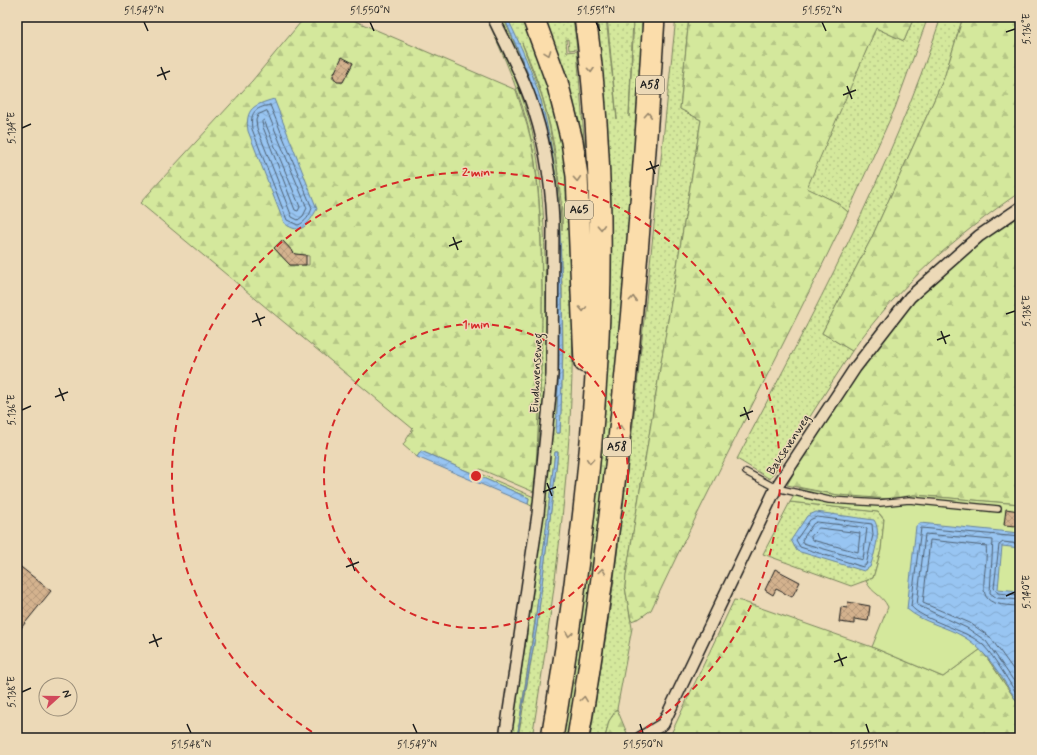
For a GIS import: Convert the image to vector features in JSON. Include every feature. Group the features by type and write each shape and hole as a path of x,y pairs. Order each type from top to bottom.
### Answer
{"highway":[{"name":"A65","path":"533,17 555,74 572,141 577,176 584,358 594,408"},
{"name":"A58","path":"552,738 575,595 588,486 600,306 601,235 597,149 589,47 585,17"},
{"name":"A58","path":"578,738 610,509 627,360 646,154 654,17"}],"street":[{"name":"Eindhovenseweg","path":"493,17 525,85 538,127 552,197 553,220 551,383 538,514 505,738"},
{"name":"Baksevenweg","path":"640,738 663,724 776,488 856,368 910,297 979,236 1020,208"}],"lane":[{"path":"746,472 776,488 829,500 880,503 909,500 998,509"}],"green space":[{"path":"305,17 346,17 516,90 531,140 537,179 540,218 542,297 541,346 539,419 534,492 480,469 478,473 534,497 533,507 528,504 529,498 421,451 417,457 403,445 413,429 140,203 252,81","holes":["342,58 353,63 342,83 332,77","282,240 295,254 309,256 309,265 290,265 274,248"]},
{"path":"486,17 489,17 518,85 535,144 542,194 546,302 546,372 538,493 534,492 538,440 542,338 542,286 540,212 537,175 531,139 518,92"},
{"path":"495,17 503,17 529,76 545,131 558,236 559,362 556,433 560,433 563,350 559,216 555,171 541,100 507,17 523,17 544,73 557,117 563,148 568,196 573,320 569,440 564,500 550,619 532,738 518,738 537,626 558,452 555,452 536,614 517,738 511,738 532,600 544,493 550,236 539,134","holes":["522,43 536,78 542,97","544,103 551,129 557,165 562,207 562,230 557,170"]},
{"path":"539,17 558,17 563,20 573,17 577,49 569,50 568,39 566,40 567,52 577,51 585,151"},
{"path":"594,17 606,17 617,119 607,17 633,17 629,117 634,17 647,17 643,81 607,465 569,738 562,738 582,611"},
{"path":"676,17 689,17 680,109 701,120 626,575 625,587 632,628 617,709 609,721 605,738 590,738 611,602 633,424"},
{"path":"689,17 914,17 904,41 876,28 807,188 836,202 848,212 699,510 651,610 640,618 631,621 625,587 626,575 701,120 680,109"},
{"path":"914,17 928,17 895,108 848,212 836,202 806,188 876,28 904,41"},
{"path":"941,17 963,17 944,78 871,239 822,333 852,351 770,479 737,459 821,296 874,187 899,131"},
{"path":"963,17 1020,17 1020,192 973,226 929,264 888,305 852,351 822,333 871,239 944,78"},
{"path":"1020,212 1020,504 914,495 890,500 838,495 787,485 848,384 883,337 922,293 957,260"},
{"path":"799,488 838,495 890,499 914,495 1020,504 1020,706 981,649 943,677 872,647 888,607 883,599 871,589 866,581 873,578 881,550 884,519 878,512 790,502"},
{"path":"790,502 878,512 884,520 881,550 873,578 851,586 763,554"},
{"path":"734,600 741,601 872,647 943,677 981,649 1020,706 1020,738 669,738"},
{"path":"617,709 629,738 605,738 609,721"}],"water":[{"path":"504,17 507,17 517,38 538,90 554,162 560,225 562,287 560,433 556,433 559,362 558,236 545,131 529,76"},
{"path":"274,99 317,209 307,224 300,229 295,229 284,223 248,131 248,117 252,109 261,103"},
{"path":"421,451 529,498 528,504 417,457"},
{"path":"555,452 558,452 537,626 517,738 535,624"},
{"path":"816,512 874,520 877,530 877,537 870,567 864,571 797,551 791,540 807,516"},
{"path":"920,523 1020,533 1020,548 1002,546 998,589 1020,591 1020,706 995,668 973,643 957,633 920,618 907,609 916,526"}],"building":[{"path":"342,57 353,63 343,82 337,82 333,76"},
{"path":"282,240 295,254 306,255 306,265 290,265 274,248"},
{"path":"1006,509 1019,511 1017,526 1004,525"},
{"path":"17,564 51,591 17,633"},
{"path":"775,569 800,582 792,597 776,589 773,595 765,590"},
{"path":"848,602 870,606 868,621 854,619 854,624 839,622 841,607 847,608"}]}
